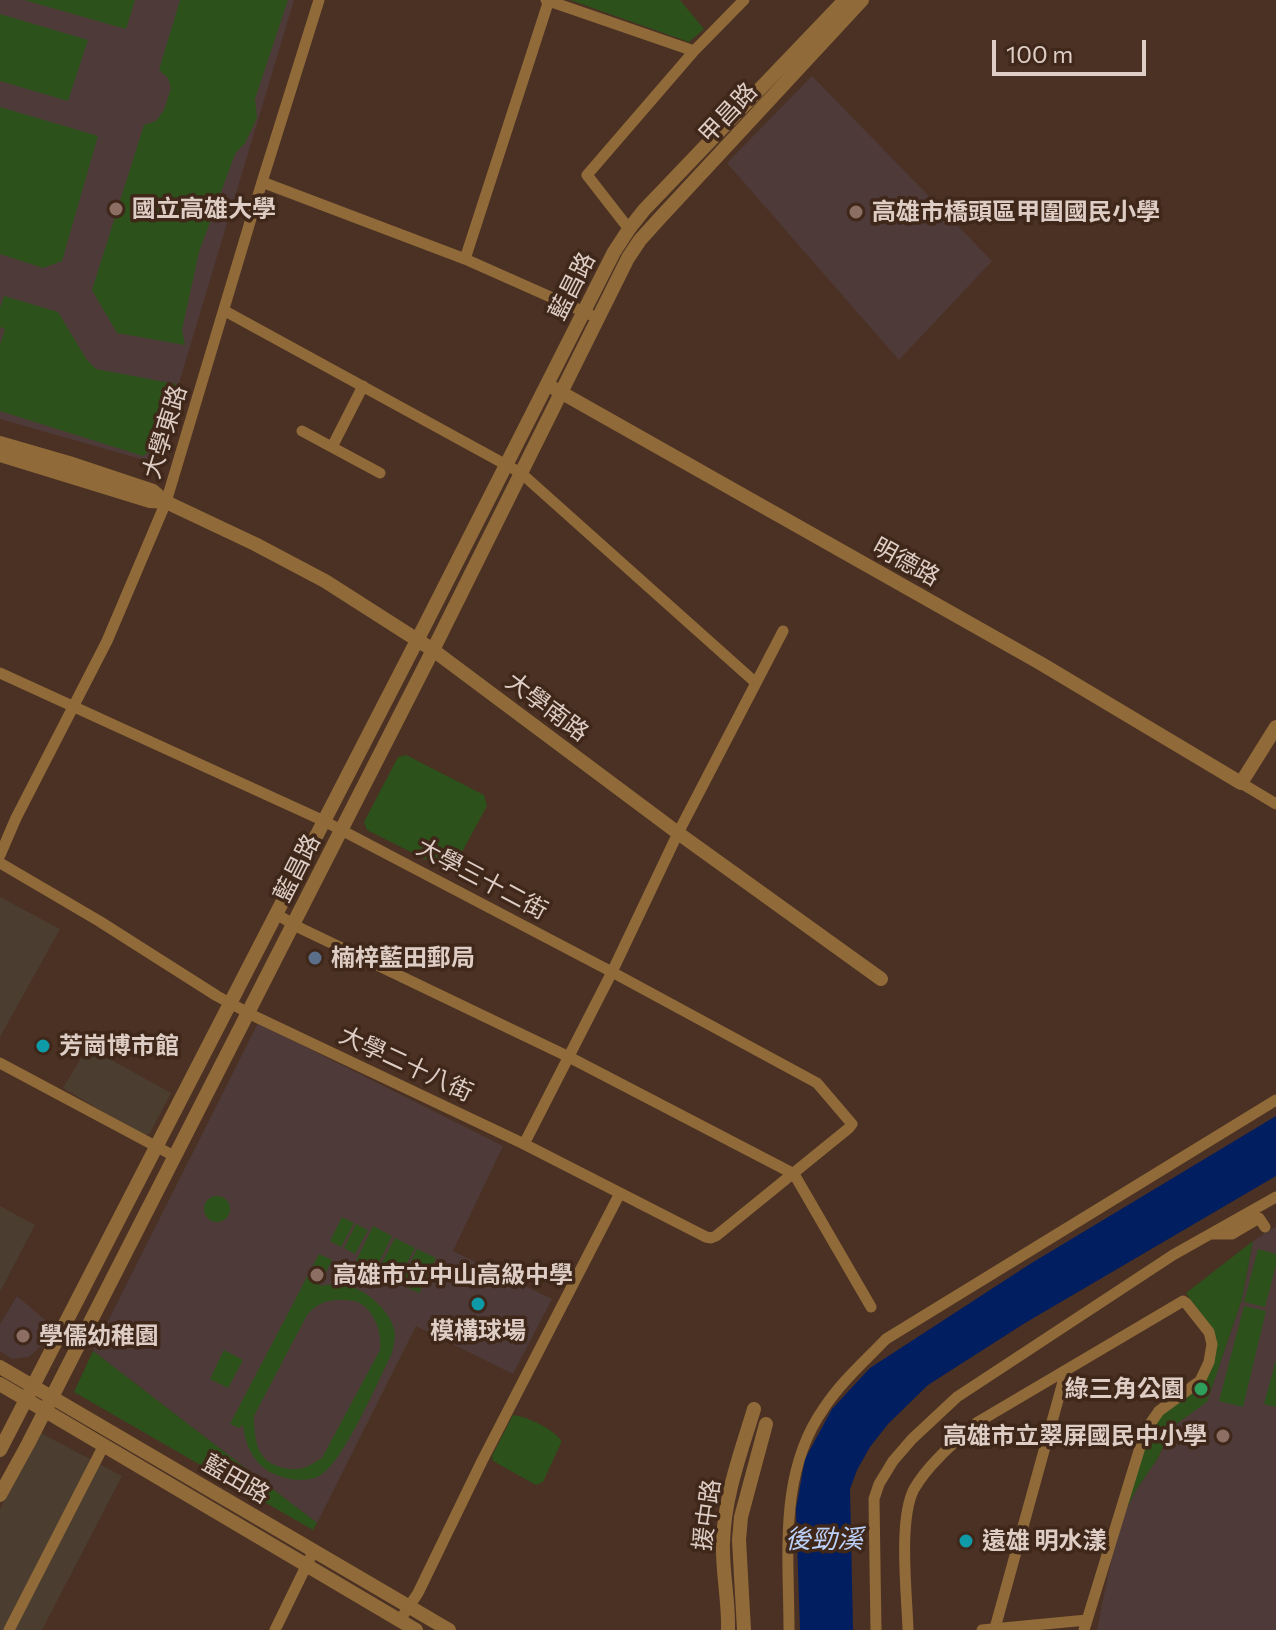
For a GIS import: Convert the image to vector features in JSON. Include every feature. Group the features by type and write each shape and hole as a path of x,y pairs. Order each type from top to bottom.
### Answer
{"street":[{"name":"大學東路","path":"0,855 107,641 166,502 319,0"},
{"path":"465,259 548,0 694,51"},
{"path":"629,229 587,175 694,51 744,0"},
{"name":"甲昌路","path":"621,255 629,229 644,210 845,0"},
{"name":"甲昌路","path":"621,255 640,240 862,0"},
{"path":"262,182 465,259 598,318"},
{"name":"藍昌路","path":"0,1450 584,311 621,255"},
{"name":"藍昌路","path":"0,1495 294,924 562,393 598,318 621,255"},
{"path":"225,311 521,473 756,683"},
{"path":"332,447 363,386"},
{"name":"明德路","path":"547,386 1040,663 1241,783"},
{"path":"302,431 380,473"},
{"name":"大學南路","path":"0,443 153,491 166,502 303,568 418,639 678,833 881,979"},
{"name":"大學南路","path":"0,455 150,501 166,502"},
{"path":"524,1144 612,972 678,833 783,631"},
{"name":"大學三十二街","path":"0,673 324,821 817,1083 852,1124 794,1174"},
{"path":"1276,727 1241,783 1276,804"},
{"name":"大學二十八街","path":"0,863 248,1013 524,1144 706,1237 711,1238 794,1174"},
{"path":"276,914 569,1057 794,1174 871,1307"},
{"path":"0,1063 174,1156"},
{"path":"789,1630 789,1502 799,1455 823,1409 850,1375 886,1339 1276,1100"},
{"path":"400,1620 619,1195"},
{"path":"876,1630 874,1499 893,1461 912,1439 957,1397 1173,1255 1276,1197"},
{"path":"1213,1234 1232,1234 1259,1218 1265,1227"},
{"path":"908,1630 907,1512 915,1488 948,1448 978,1422 1183,1301 1209,1332 1212,1344 1209,1362 1200,1381 1159,1411 1145,1431 1086,1625 982,1630"},
{"name":"藍田路","path":"0,1367 30,1392 45,1410 416,1630"},
{"path":"995,1628 1066,1371"},
{"name":"藍田路","path":"0,1384 52,1396 449,1630"},
{"name":"援中路","path":"728,1630 723,1564 726,1510 754,1409"},
{"name":"援中路","path":"744,1630 739,1540 741,1517 766,1424"},
{"path":"9,1630 104,1445"},
{"path":"275,1630 314,1550"}],"shaded area":[{"name":"國立高雄大學","path":"0,0 294,0 155,463 0,419"},
{"name":"高雄市橋頭區甲圍國民小學","path":"812,76 992,261 899,360 727,163"},
{"path":"0,897 60,929 0,1037"},
{"name":"高雄市立中山高級中學","path":"258,1023 503,1146 453,1251 552,1299 513,1374 416,1326 317,1523 93,1351"},
{"path":"88,1047 171,1093 150,1133 144,1136 63,1088"},
{"path":"0,1206 35,1225 0,1292"},
{"name":"高雄市立翠屏國民中小學","path":"1276,1226 1276,1630 1097,1630 1118,1526 1176,1424 1207,1401 1242,1299 1253,1241"},
{"name":"學儒幼稚園","path":"17,1296 51,1325 41,1346 29,1357 12,1359 0,1351 0,1324"},
{"path":"39,1432 122,1476 42,1630 0,1630 0,1509"}],"green space":[{"path":"24,0 135,0 126,29"},
{"path":"180,0 288,0 255,99 257,118 245,143 235,154 199,252 182,330 185,345 117,333 92,290 144,125 156,121 164,110 171,88 168,78 159,70"},
{"path":"570,0 680,0 704,29 689,42"},
{"path":"0,14 88,40 68,101 0,81"},
{"path":"0,107 98,136 62,261 43,268 0,254"},
{"path":"4,296 58,312 87,360 96,369 176,384 156,447 143,456 0,411 0,345 5,329 0,327 0,308"},
{"path":"406,755 484,795 487,806 451,872 367,830 364,822 398,757"},
{"path":"217,1196 226,1200 230,1209 226,1218 217,1222 208,1218 204,1209 208,1200"},
{"path":"342,1217 354,1223 341,1247 330,1241"},
{"path":"356,1224 368,1230 355,1254 344,1248"},
{"path":"373,1226 392,1236 375,1271 356,1261"},
{"path":"395,1238 415,1248 397,1282 377,1272"},
{"name":"綠三角公園","path":"1253,1241 1242,1299 1207,1402 1172,1427 1158,1458 1136,1490 1118,1526 1145,1431 1161,1411 1203,1380 1213,1332 1186,1293"},
{"path":"417,1249 436,1258 419,1293 400,1284"},
{"path":"1258,1249 1276,1254 1265,1307 1244,1302"},
{"path":"319,1254 332,1260 319,1286 344,1285 366,1294 380,1305 390,1319 395,1334 392,1353 340,1453 316,1478 285,1478 267,1470 256,1460 248,1447 243,1425 239,1428 230,1424","holes":["339,1300 358,1302 369,1311 380,1336 380,1350 322,1458 301,1468 278,1466 265,1459 260,1451 254,1416 307,1315 320,1304"]},
{"path":"1244,1306 1266,1311 1243,1407 1219,1401"},
{"path":"224,1350 243,1360 228,1388 210,1379"},
{"path":"93,1351 317,1523 313,1530 74,1392"},
{"path":"1276,1360 1276,1407 1264,1404"},
{"path":"513,1415 539,1424 561,1440 543,1482 536,1485 493,1461 492,1456"}],"water":[{"name":"後勁溪","path":"1276,1116 1276,1176 1025,1323 928,1385 888,1424 870,1447 850,1489 853,1630 800,1630 796,1509 805,1459 832,1409 870,1368 1030,1264"}],"place":[{"name":"國立高雄大學","path":"116,209"},
{"name":"高雄市橋頭區甲圍國民小學","path":"856,212"},
{"name":"楠梓藍田郵局","path":"315,958"},
{"name":"芳崗博市館","path":"43,1046"},
{"name":"高雄市立中山高級中學","path":"317,1275"},
{"name":"模構球場","path":"478,1304"},
{"name":"學儒幼稚園","path":"23,1336"},
{"name":"綠三角公園","path":"1201,1389"},
{"name":"高雄市立翠屏國民中小學","path":"1223,1436"},
{"name":"遠雄 明水漾","path":"966,1541"}]}
